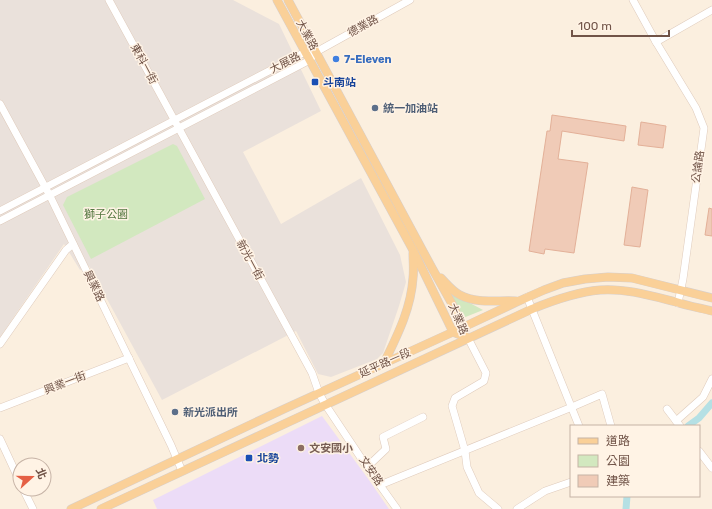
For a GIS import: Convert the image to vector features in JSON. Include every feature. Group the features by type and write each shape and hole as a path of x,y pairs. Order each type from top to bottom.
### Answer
{"main road":[{"name":"大業路","path":"277,0 339,115 432,268 451,302 468,338"},
{"name":"大業路","path":"288,0 347,110 393,205 412,250 454,332 468,338"},
{"path":"339,115 347,110"},
{"path":"384,363 401,327 408,305 413,278 412,250"},
{"path":"432,268 451,289 459,295 471,300 488,302 519,301"},
{"name":"延平路一段","path":"71,509 319,392 454,332 527,297 563,283 608,277 632,278 712,298"},
{"path":"595,278 596,290"},
{"name":"延平路一段","path":"101,509 468,338 557,299 596,290 634,292 712,311"}],"street":[{"name":"東科一街","path":"109,0 179,129"},
{"name":"德業路","path":"316,52 410,0"},
{"name":"公論路","path":"633,0 656,42 696,108 704,128 684,271 678,303"},
{"path":"656,42 712,10"},
{"name":"大展路","path":"0,211 305,52 316,52"},
{"name":"大展路","path":"0,221 310,60 316,52"},
{"name":"興業路","path":"0,104 46,187 182,471"},
{"name":"新光一街","path":"179,129 312,373 319,392"},
{"path":"0,344 66,250 73,244"},
{"path":"527,297 579,425"},
{"path":"468,338 486,373 484,381 455,398 452,406 465,451 467,467 480,493 498,509"},
{"name":"興業一街","path":"0,408 129,358"},
{"path":"667,409 678,424 703,397 712,379"},
{"name":"文安路","path":"319,392 325,404 397,509"},
{"path":"380,485 602,394 611,425"},
{"path":"367,467 386,448 382,437 423,417"},
{"path":"0,439 12,465"},
{"path":"700,452 712,468"},
{"path":"517,509 545,491 570,482"},
{"path":"28,497 33,509"}],"shaded area":[{"path":"0,0 233,0 279,24 321,111 243,152 281,224 361,178 400,255 406,282 383,353 377,359 331,377 318,374 296,331 162,400 89,266 80,270 64,244 0,337"},
{"name":"文安國小","path":"322,416 389,509 157,509 153,500"}],"green space":[{"name":"獅子公園","path":"173,144 177,146 205,199 91,259 63,205 67,197"},
{"path":"451,293 483,310 463,318"}],"building":[{"path":"552,115 626,126 624,141 562,131 558,159 588,163 574,253 545,249 544,254 529,251 547,131 550,131"},
{"path":"641,122 666,126 663,148 638,145"},
{"path":"632,187 648,190 640,247 624,245"},
{"path":"709,208 712,209 712,236 705,235"}],"waterway":[{"path":"689,425 699,418 712,403"},
{"path":"626,509 627,497"}],"place":[{"name":"7-Eleven","path":"336,59"},
{"name":"斗南站","path":"315,82"},
{"name":"統一加油站","path":"375,108"},
{"name":"新光派出所","path":"175,412"},
{"name":"文安國小","path":"301,448"},
{"name":"北勢","path":"249,458"}]}
